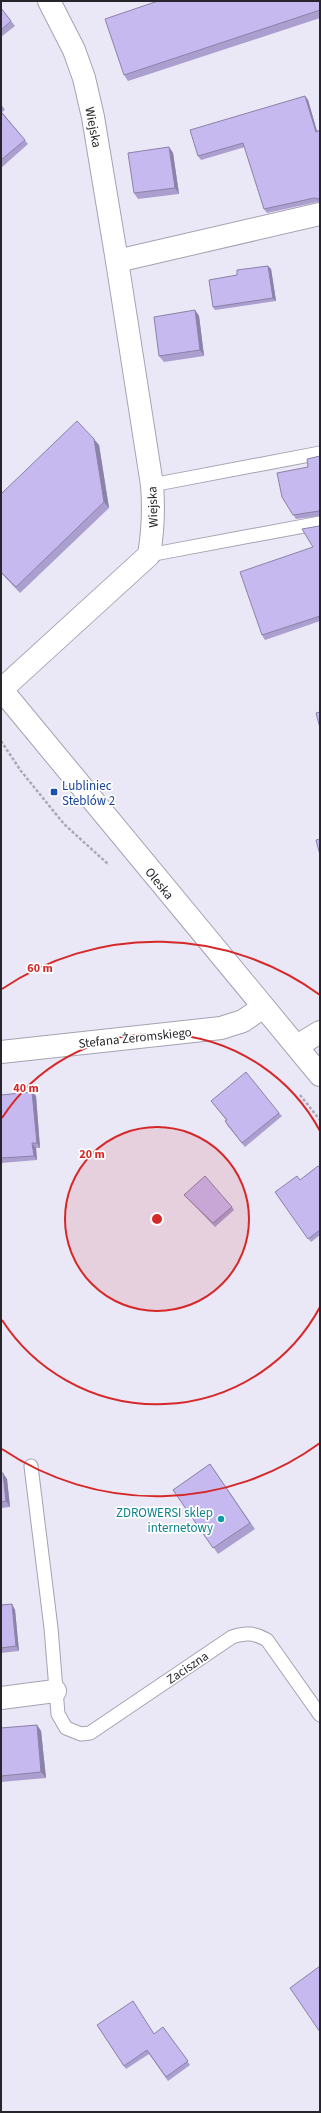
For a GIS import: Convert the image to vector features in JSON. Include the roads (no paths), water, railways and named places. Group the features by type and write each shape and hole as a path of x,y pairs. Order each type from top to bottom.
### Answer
{"street":[{"name":"Wiejska","path":"48,1 74,50 84,78 93,117 152,485 154,510 153,534 148,555"},
{"path":"117,261 320,214"},
{"path":"1,689 148,555"},
{"name":"Oleska","path":"1,689 320,1075"},
{"name":"Stefana Żeromskiego","path":"1,1052 221,1028 243,1021 263,1007"},
{"path":"297,1046 320,1032"},
{"path":"1,1698 55,1691"}],"lane":[{"path":"152,485 320,453"},
{"path":"148,555 320,523"},
{"name":"Zaciszna","path":"31,1466 51,1628 58,1714 66,1728 81,1734 90,1733 232,1637 250,1633 260,1635 267,1640 320,1715"}],"place":[{"name":"Lubliniec Steblów 2","path":"54,792"},
{"name":"ZDROWERSI sklep internetowy","path":"221,1519"}]}
